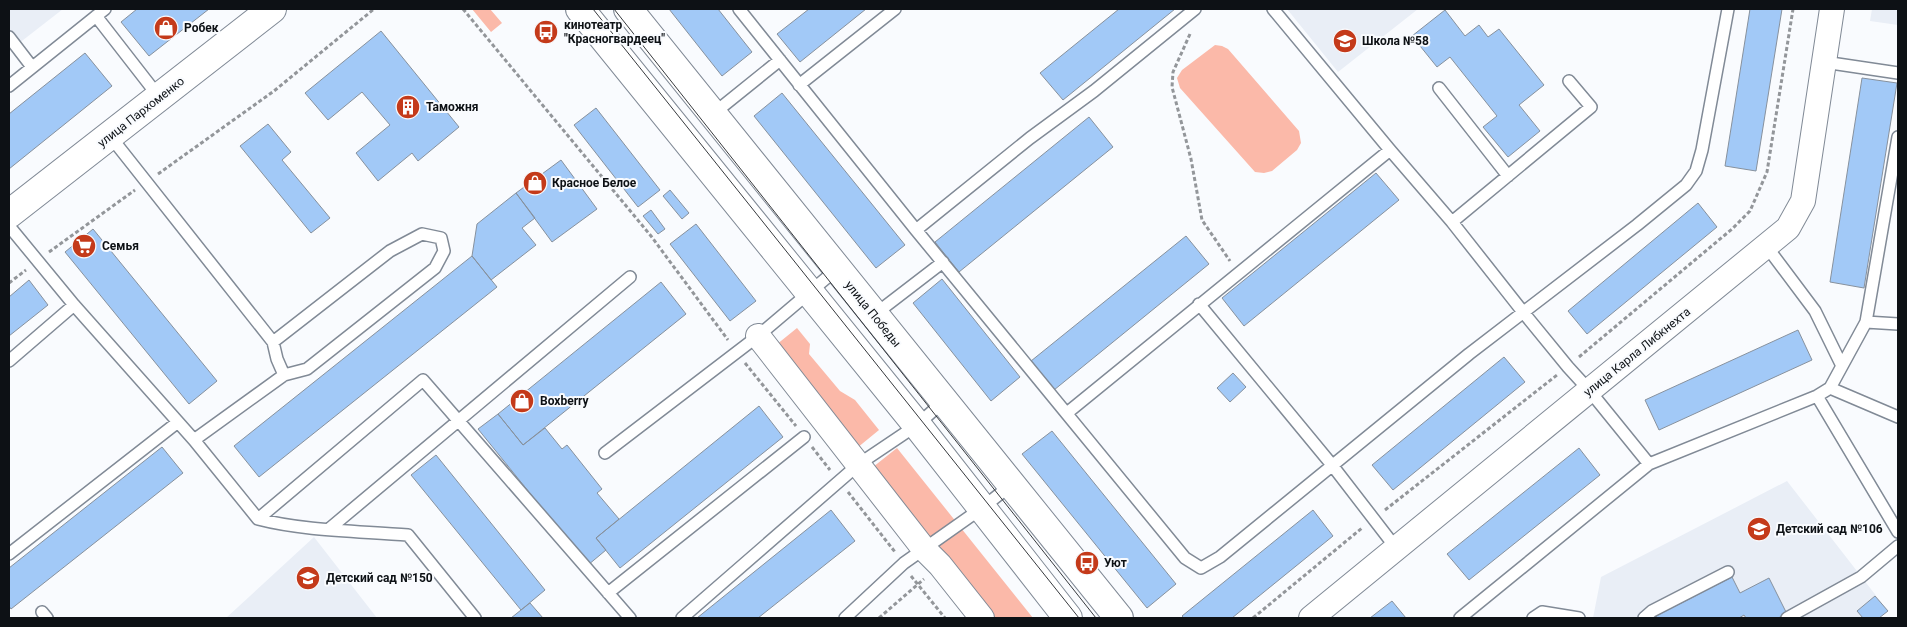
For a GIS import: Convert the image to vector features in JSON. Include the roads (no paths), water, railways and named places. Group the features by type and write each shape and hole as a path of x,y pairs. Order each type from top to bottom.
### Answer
{"main road":[{"name":"улица Пархоменко","path":"9,214 272,9"},
{"path":"580,9 917,425 1068,618"},
{"name":"улица Победы","path":"628,9 1119,618"}],"street":[{"name":"улица Карла Либкнехта","path":"1311,618 1788,228 1803,201 1832,9"},
{"path":"758,336 982,618"}],"lane":[{"path":"739,9 916,230 1184,558 1201,568 1220,557 1469,354 1686,185 1696,171 1728,9"},
{"path":"799,85 895,9"},
{"path":"916,230 1030,138 1094,92 1195,9"},
{"path":"1273,9 1452,222 1648,464"},
{"path":"9,86 101,12 159,97"},
{"path":"9,37 32,67"},
{"path":"712,114 780,60"},
{"path":"1824,62 1898,73"},
{"path":"1452,222 1591,107 1569,81"},
{"path":"1439,88 1508,176"},
{"path":"110,136 145,183 273,342 277,360 284,375"},
{"path":"1460,618 1648,464 1817,396 1830,388 1866,322 1898,136"},
{"path":"1067,413 1390,150"},
{"path":"9,226 74,305 194,440 258,519 271,523 408,535 475,618"},
{"path":"194,440 284,375 307,369 435,268 444,251 440,238 422,234 390,251 273,342"},
{"path":"1767,247 1815,311 1842,366"},
{"path":"874,315 943,262"},
{"path":"605,453 758,336 837,269"},
{"path":"329,529 630,277"},
{"path":"1199,304 1332,465 1396,548"},
{"path":"9,360 74,305"},
{"path":"1866,322 1898,324"},
{"path":"258,519 423,380 460,420 630,618"},
{"path":"1830,388 1898,416"},
{"path":"1817,396 1898,532"},
{"path":"682,618 859,464 917,425 944,401"},
{"path":"9,554 178,422"},
{"path":"608,593 804,437"},
{"path":"845,618 904,563 932,557 982,508 1012,484"},
{"path":"1787,618 1861,578 1898,546"},
{"path":"1644,618 1652,611 1728,572"},
{"path":"1533,618 1542,612 1579,618"}],"tram line":[{"path":"593,9 1079,618"},
{"path":"614,9 1096,618"}],"place":[{"name":"Робек","path":"166,28"},
{"name":"кинотеатр \"Красногвардеец\"","path":"546,32"},
{"name":"Школа №58","path":"1345,41"},
{"name":"Таможня","path":"408,107"},
{"name":"Красное Белое","path":"535,183"},
{"name":"Семья","path":"84,246"},
{"name":"Boxberry","path":"522,401"},
{"name":"Детский сад №106","path":"1759,529"},
{"name":"Уют","path":"1087,563"},
{"name":"Детский сад №150","path":"308,578"}]}
